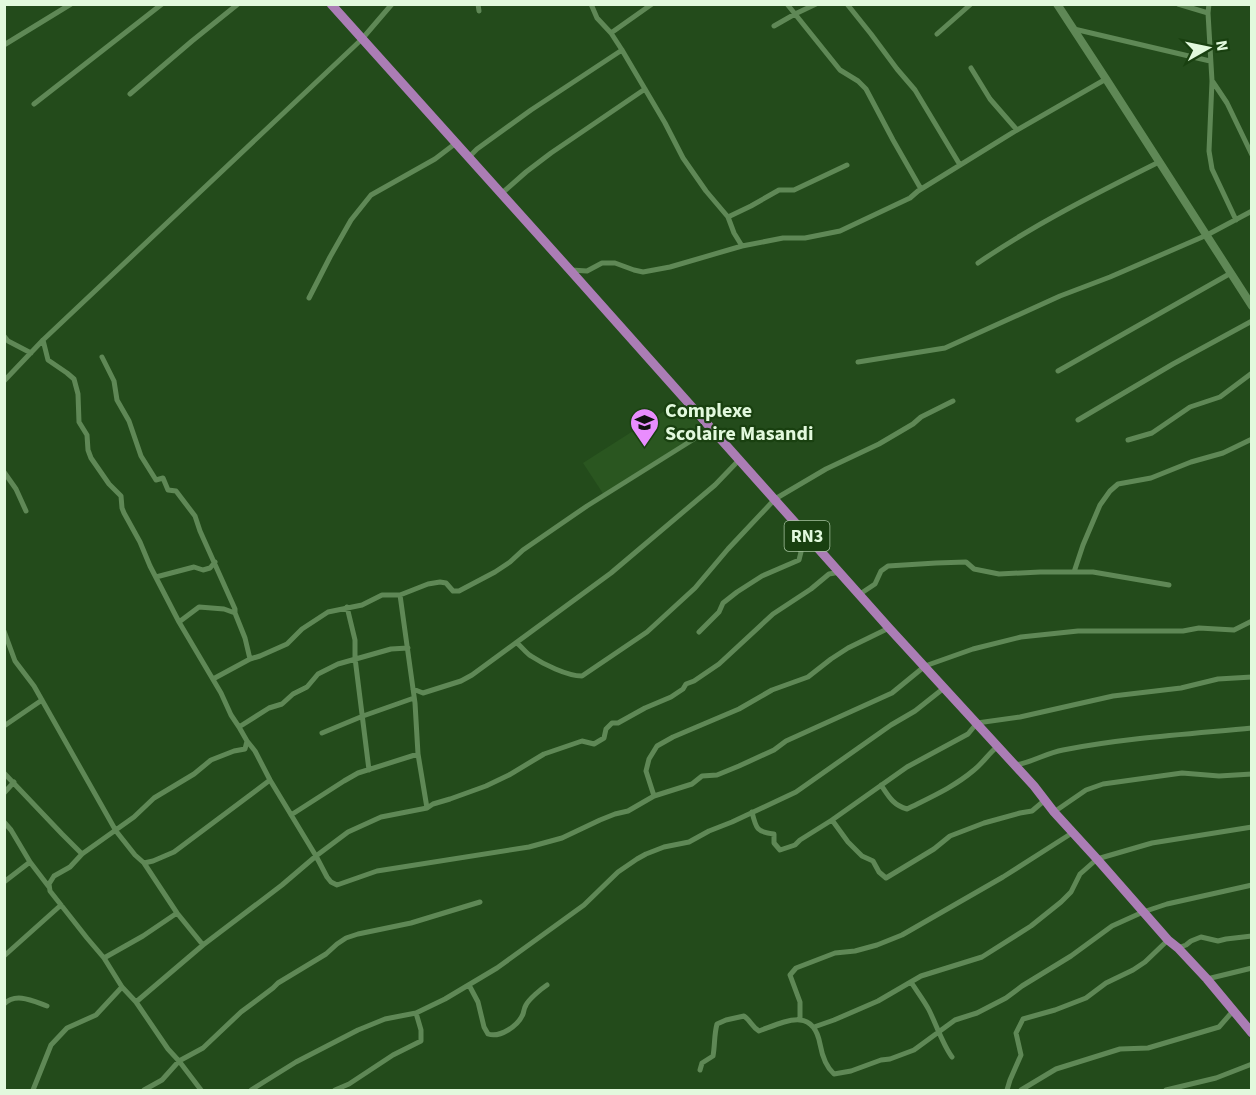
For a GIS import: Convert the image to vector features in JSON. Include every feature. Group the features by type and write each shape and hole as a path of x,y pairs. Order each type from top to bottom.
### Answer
{"highway":[{"name":"RN3","path":"331,4 889,628 1020,767 1072,833 1168,940 1207,979 1233,1011 1247,1023 1251,1033"}],"street":[{"path":"4,45 71,4"},
{"path":"34,104 162,4"},
{"path":"130,94 238,4"},
{"path":"4,381 44,340 362,39 392,4"},
{"path":"591,4 597,18 622,50 683,158 728,217 742,246"},
{"path":"611,33 652,4"},
{"path":"787,4 840,70 866,89 921,189"},
{"path":"774,26 816,4"},
{"path":"847,4 915,90 960,165"},
{"path":"937,34 971,4"},
{"path":"1057,4 1251,306"},
{"path":"1178,4 1208,13"},
{"path":"1209,4 1212,81 1209,151 1212,169 1236,220"},
{"path":"1073,29 1210,61"},
{"path":"469,157 531,110 622,50"},
{"path":"971,68 990,99 1017,130"},
{"path":"570,270 587,271 602,263 615,263 643,272 670,267 742,246 840,231 910,198 1017,130 1106,79"},
{"path":"1212,81 1231,111 1251,155"},
{"path":"501,194 551,153 645,89"},
{"path":"309,298 351,220 371,195 435,159 456,143"},
{"path":"978,263 1057,215 1159,162"},
{"path":"728,217 779,190 794,190 847,165"},
{"path":"858,362 945,348 1060,296 1207,235 1251,211"},
{"path":"1058,371 1231,273"},
{"path":"1078,420 1251,321"},
{"path":"4,336 8,341 31,353"},
{"path":"44,340 48,360 74,379 78,394 79,422 87,435 91,458 121,496 124,513 179,622 328,880 338,885 377,871 529,847 562,838 615,814 628,812 654,796 692,784 702,776 717,775 774,750 786,741 892,693 925,666 973,649 1021,637 1078,631 1183,631 1199,628 1234,630 1251,621"},
{"path":"102,357 114,381 117,400 129,421 141,456 156,480 163,478 168,490 176,491 195,516 235,609 250,659"},
{"path":"1128,440 1152,433 1190,407 1220,397 1251,373"},
{"path":"517,643 530,655 543,662 566,673 582,675 647,632 695,588 775,499 826,469 879,444 921,417 953,401"},
{"path":"213,679 250,659 260,657 287,644 316,618 328,612 362,605 382,595 400,595 428,584 446,583 453,591 459,591 510,562 523,550 587,506 710,429"},
{"path":"1074,572 1100,505 1118,484 1151,478 1191,462 1223,453 1251,440"},
{"path":"413,690 423,693 462,681 472,675 611,573 715,485 739,460"},
{"path":"4,472 16,489 26,511"},
{"path":"699,632 719,612 723,603 737,592 762,576 799,560 801,552 796,544 807,535"},
{"path":"829,574 830,561"},
{"path":"156,577 194,567 203,570 210,568 215,562"},
{"path":"860,594 874,584 881,571 888,566 936,562 966,562 974,568 999,574 1093,572 1169,585"},
{"path":"136,1002 203,945 348,832 373,820 427,808 432,804 486,786 510,775 544,754 582,741 594,744 604,738 606,729 612,723 618,723 671,697 683,689 686,684 720,664 773,614 829,574 840,572"},
{"path":"400,595 414,698 418,754 427,808"},
{"path":"347,607 355,640 355,658 369,770"},
{"path":"179,622 199,608 224,609 235,613"},
{"path":"654,796 646,771 649,759 657,746 739,709 772,690 808,677 848,648 889,628"},
{"path":"4,631 15,661 34,686 116,831 144,863 177,913 203,945"},
{"path":"239,727 269,708 282,704 293,694 307,687 318,674 338,664 355,658 408,648"},
{"path":"752,812 758,830 762,833 774,834 774,843 780,850 795,845 907,767 989,722 1113,696 1181,688 1218,679 1251,677"},
{"path":"251,1090 296,1062 358,1030 385,1019 416,1014 469,985 497,968 584,905 618,872 638,859 664,848 689,842 796,792 891,725 915,711 944,688"},
{"path":"322,733 414,698"},
{"path":"4,726 42,700"},
{"path":"980,727 989,722"},
{"path":"1020,767 1044,754 1063,750 1138,739 1251,728"},
{"path":"49,887 54,876 70,867 82,854 134,817 154,798 194,774 211,760 244,749 247,741"},
{"path":"881,785 898,807 907,809 953,786 973,771 998,746"},
{"path":"291,814 358,773 418,754"},
{"path":"4,772 82,854"},
{"path":"1054,812 1086,790 1103,783 1182,773 1219,776 1251,774"},
{"path":"144,863 174,852 270,780"},
{"path":"4,793 14,782"},
{"path":"832,820 848,842 862,856 873,861 879,872 886,878 934,849 950,836 984,823 1032,811 1045,800"},
{"path":"4,822 61,905 104,958 122,987 136,1002 168,1049 180,1061 201,1090"},
{"path":"814,1027 878,1001 921,976 982,957 1031,926 1061,902 1071,892 1080,874 1097,859 1152,843 1251,827"},
{"path":"800,1020 800,1002 790,975 796,968 835,952 855,951 902,935 1003,877 1072,833"},
{"path":"4,882 30,862"},
{"path":"700,1070 702,1063 713,1056 717,1024 744,1016 754,1029 759,1031 785,1022 800,1020 810,1023 818,1036 821,1052 828,1068 834,1074 890,1059 914,1050 955,1020 1006,998 1112,926 1167,904 1251,885"},
{"path":"144,1090 162,1080 180,1061 203,1048 278,983 346,939 358,934 411,923 480,902"},
{"path":"4,956 61,905"},
{"path":"104,958 177,913"},
{"path":"1178,948 1201,937 1218,941 1251,936"},
{"path":"1007,1090 1021,1055 1016,1033 1023,1019 1086,998 1106,982 1145,962 1168,940"},
{"path":"1207,979 1251,968"},
{"path":"911,982 928,1007 952,1057"},
{"path":"469,985 478,1002 484,1026 488,1034 494,1036 518,1023 526,1004 547,985"},
{"path":"33,1090 51,1045 67,1028 96,1015 122,987"},
{"path":"4,1004 6,1001 22,998 46,1006"},
{"path":"1021,1090 1056,1069 1119,1049 1148,1048 1219,1027 1233,1011"},
{"path":"335,1090 421,1041 421,1030 416,1014"},
{"path":"1166,1090 1216,1078 1251,1064"}],"shaded area":[{"name":"Complexe Scolaire Masandi","path":"680,401 705,430 604,495 583,463"}],"place":[{"name":"Complexe Scolaire Masandi","path":"644,448"}]}
